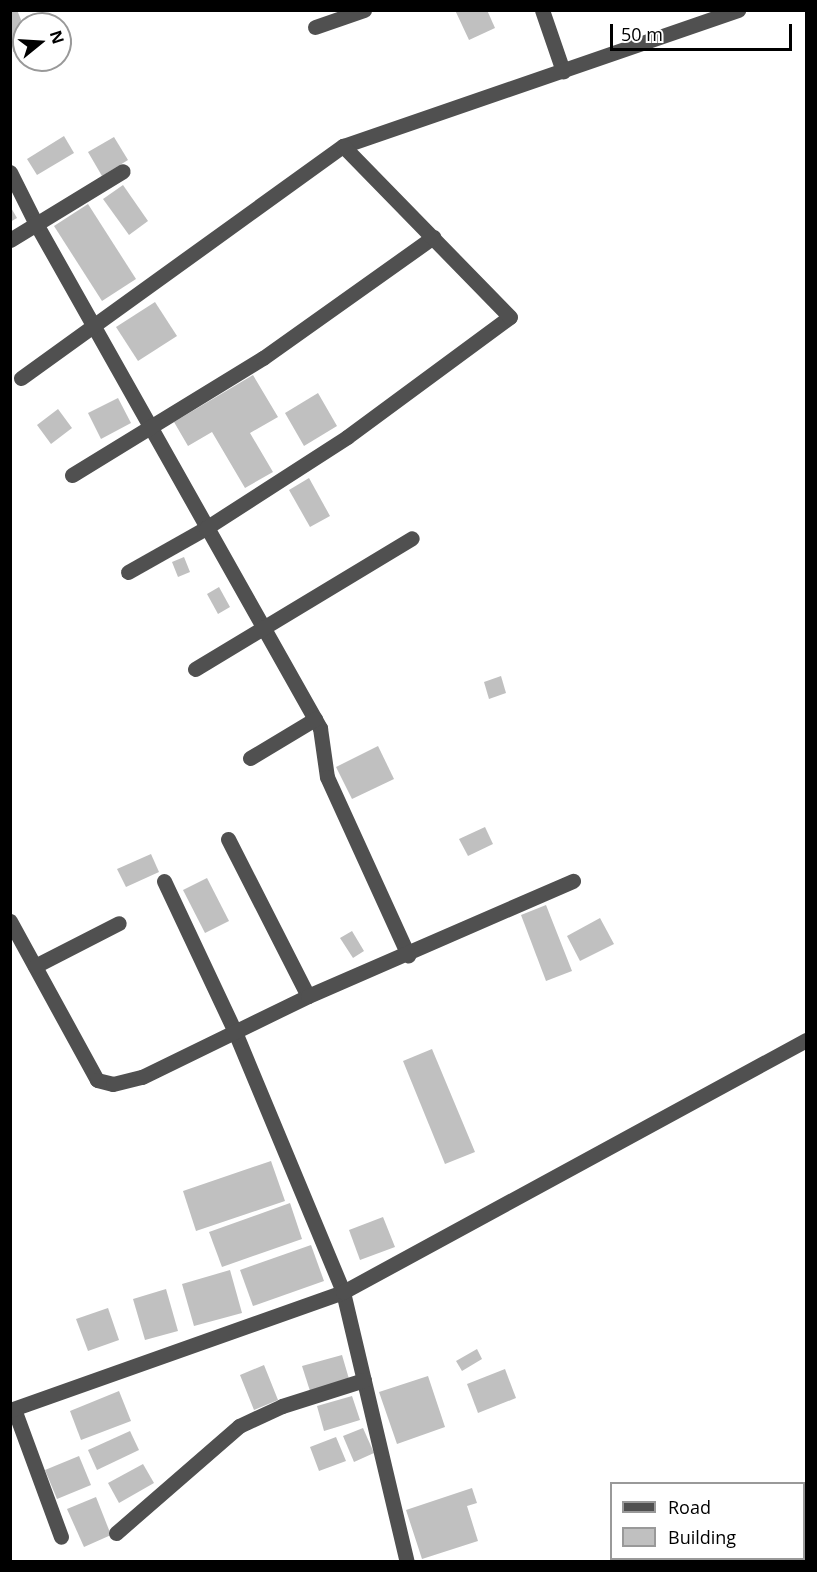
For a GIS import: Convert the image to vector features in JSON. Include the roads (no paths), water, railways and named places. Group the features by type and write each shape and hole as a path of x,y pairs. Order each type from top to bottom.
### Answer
{"street":[{"path":"315,27 364,10"},
{"path":"542,10 563,71"},
{"path":"21,378 343,146 738,10"},
{"path":"128,572 206,528 347,437 510,317 343,146"},
{"path":"10,240 34,222 123,171"},
{"path":"10,172 34,222 315,719 326,750 327,777 408,955"},
{"path":"72,475 263,358 433,237"},
{"path":"195,669 412,538"},
{"path":"250,758 315,719"},
{"path":"228,839 308,996"},
{"path":"164,881 235,1032 343,1292 406,1561"},
{"path":"10,921 98,1080 113,1084 142,1077 308,996 408,955 573,881"},
{"path":"35,966 119,923"},
{"path":"62,1538 12,1410 343,1292 807,1040"},
{"path":"116,1533 239,1426 282,1407 364,1380"}]}
